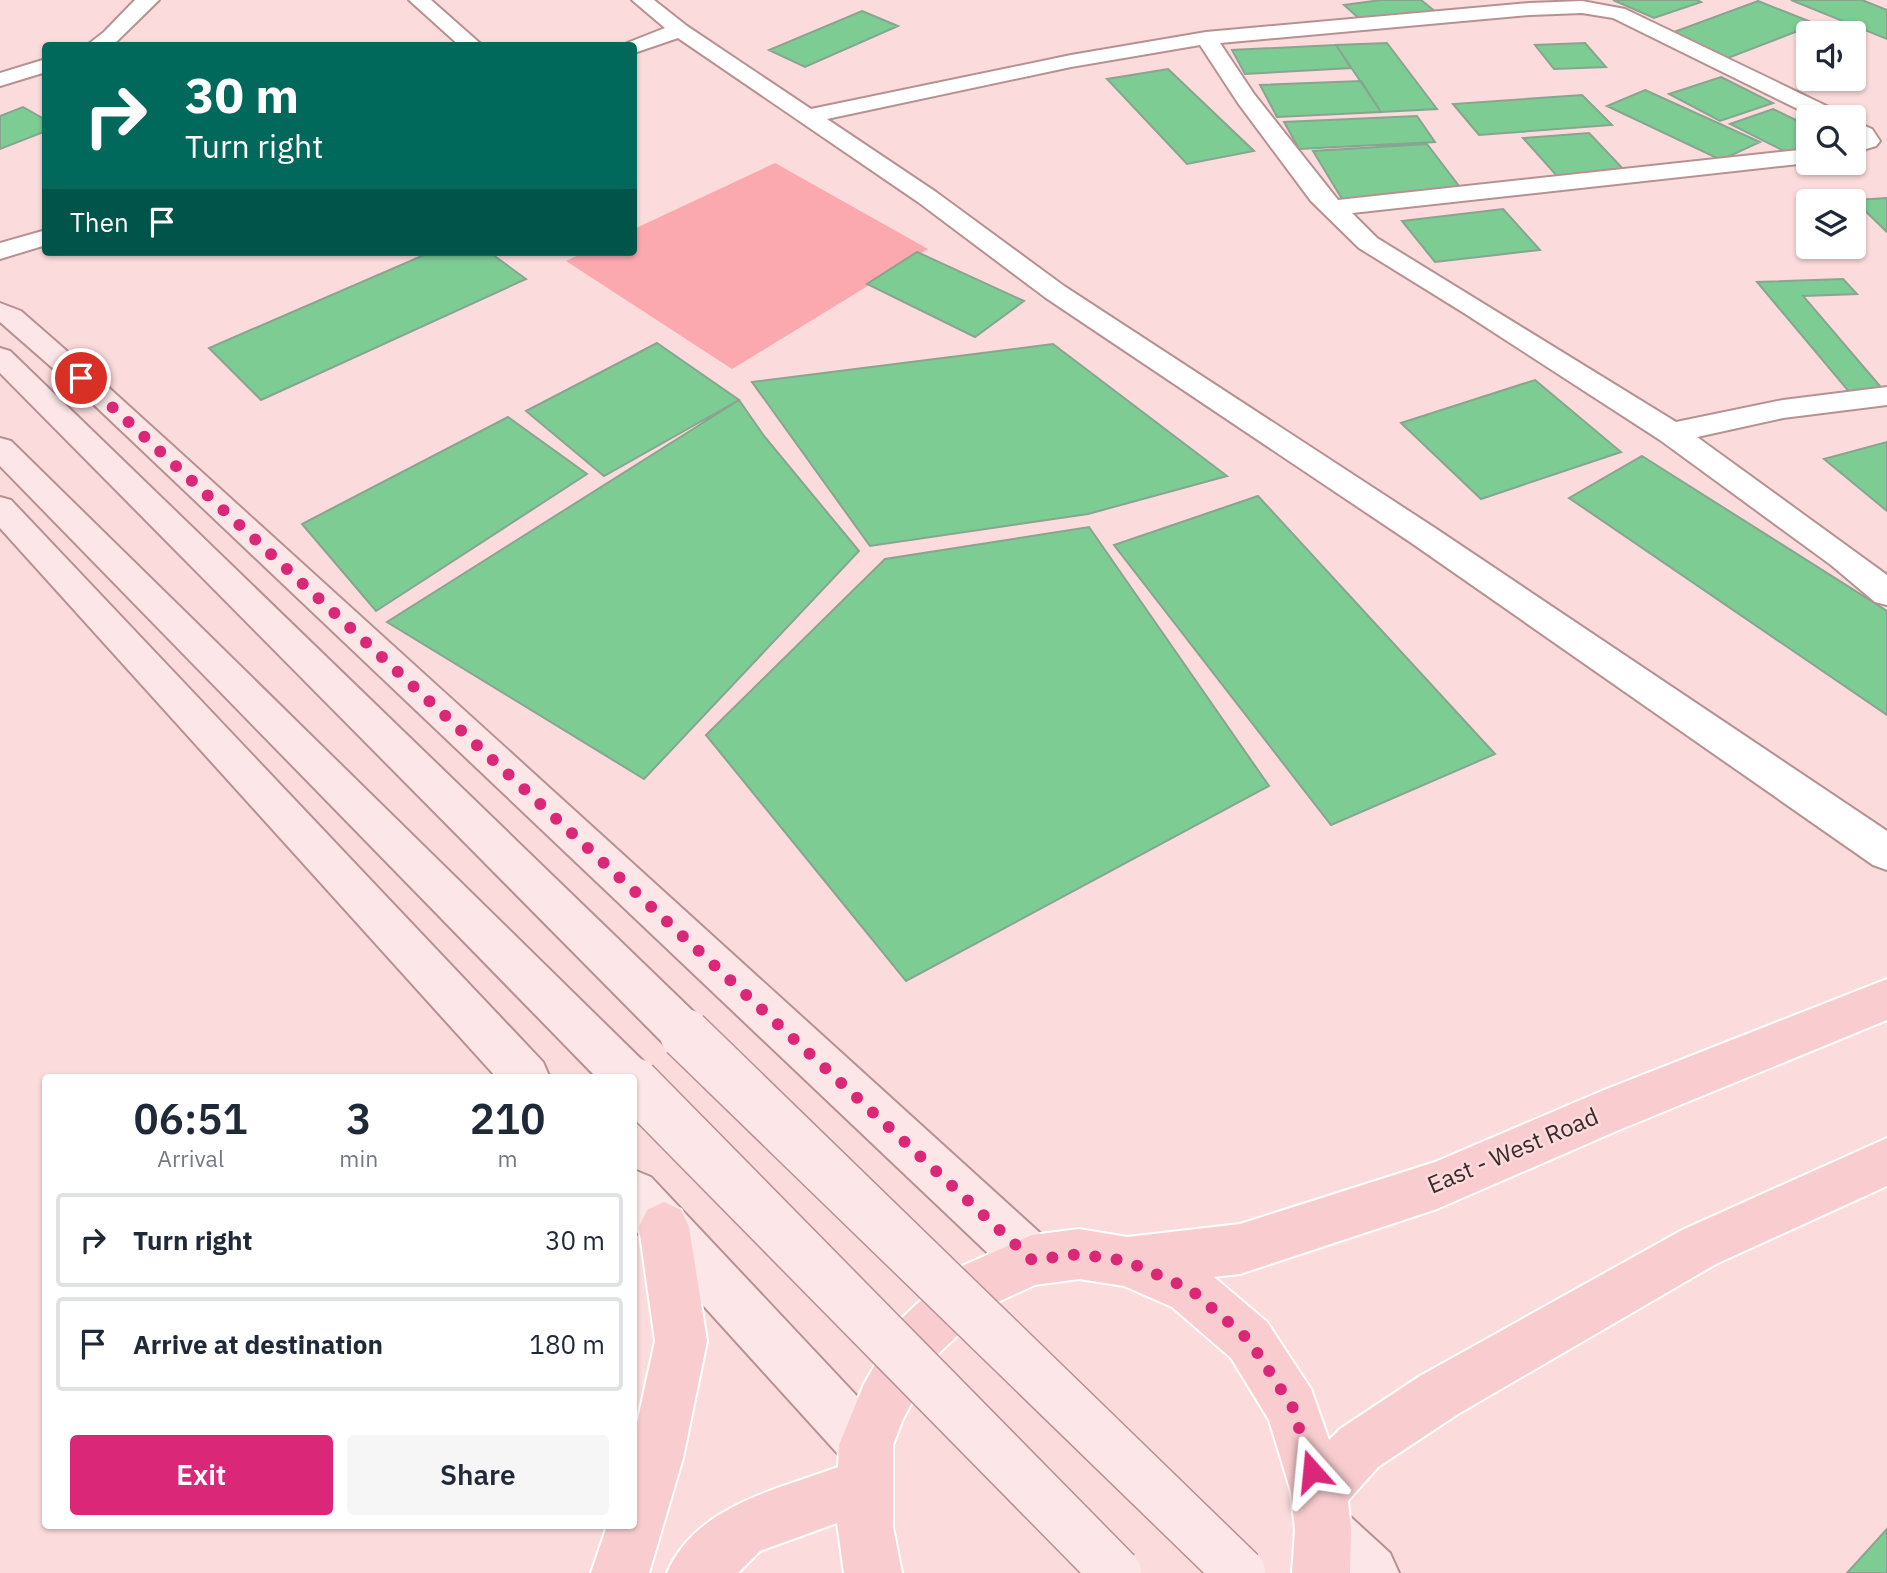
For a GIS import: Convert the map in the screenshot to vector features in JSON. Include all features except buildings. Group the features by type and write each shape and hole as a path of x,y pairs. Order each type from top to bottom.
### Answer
{"main road":[{"path":"0,311 98,393 1032,1260"},
{"path":"0,357 685,1034 1240,1573"},
{"path":"0,448 624,1074"},
{"path":"0,508 523,1074"},
{"name":"East - West Road","path":"1126,1261 1240,1249 1437,1185 1604,1113 1887,999"},
{"path":"637,1086 1116,1573"},
{"path":"1321,1532 1359,1448 1439,1395 1699,1247 1887,1162"},
{"path":"649,1211 865,1465"},
{"path":"637,1519 656,1458 681,1341 649,1211"},
{"path":"873,1573 865,1527 865,1465 883,1403 920,1336 971,1288 1032,1260 1079,1254 1126,1261 1190,1289 1249,1340 1293,1408 1321,1532 1370,1573"},
{"path":"696,1573 742,1530 865,1465"},
{"path":"620,1573 634,1529"}],"street":[{"path":"105,42 124,24 136,7 149,0"},
{"path":"419,0 468,42"},
{"path":"642,0 680,30 927,197 1055,292 1424,536 1887,853"},
{"path":"808,116 1071,61 1206,38 1530,9 1583,7 1618,13 1806,105"},
{"path":"637,46 680,30"},
{"path":"1206,38 1246,98 1331,208 1368,243 1671,433 1843,557 1887,593"},
{"path":"0,80 42,66"},
{"path":"1331,208 1796,157"},
{"path":"0,251 42,238"},
{"path":"1671,433 1783,410 1887,396"}],"shaded area":[{"path":"775,163 928,249 732,369 566,261 577,256 637,256 637,228"}],"route":[{"path":"81,378 1032,1260 1079,1254 1126,1261 1190,1289 1249,1340 1293,1408 1312,1471"}]}
